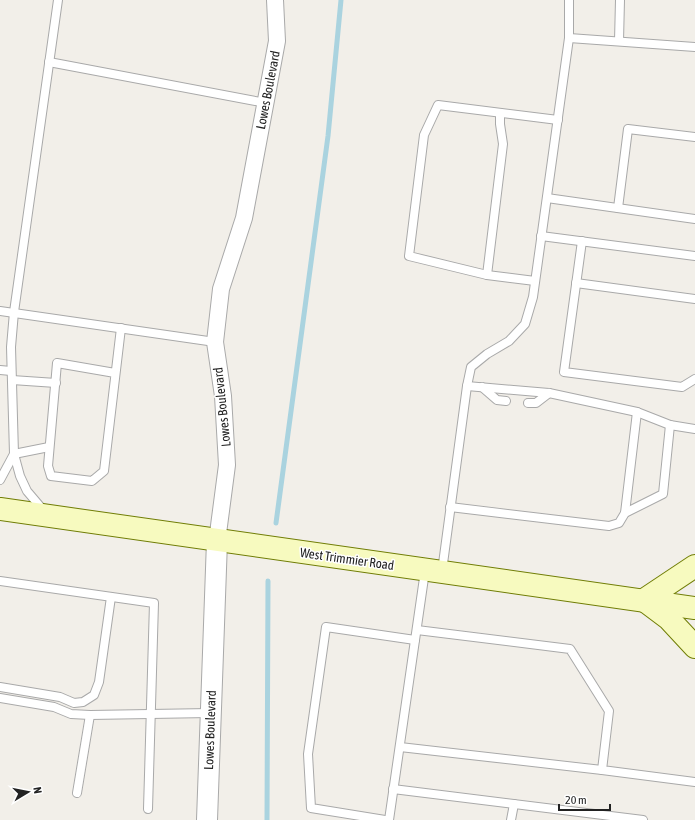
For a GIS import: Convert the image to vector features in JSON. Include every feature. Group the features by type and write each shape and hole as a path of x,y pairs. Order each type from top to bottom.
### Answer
{"main road":[{"name":"West Trimmier Road","path":"0,510 695,608"},
{"path":"695,566 644,600 669,619 695,647"}],"street":[{"name":"Lowes Boulevard","path":"207,820 217,541 227,465 223,396 215,342 220,289 244,218 277,41 275,0"}],"lane":[{"path":"49,516 27,491 20,476 14,454 12,375 14,312 58,0"},
{"path":"389,820 415,640 450,507 471,367 487,354 509,341 525,324 533,297 569,38 569,0"},
{"path":"619,41 620,0"},
{"path":"569,38 695,47"},
{"path":"49,62 266,103"},
{"path":"536,281 487,275 409,256 424,135 438,105 558,120"},
{"path":"487,275 503,144 500,113"},
{"path":"618,208 628,129 695,137"},
{"path":"547,198 695,218"},
{"path":"541,236 695,256"},
{"path":"582,241 564,372 682,387 695,378"},
{"path":"576,283 695,299"},
{"path":"0,311 215,342"},
{"path":"115,373 57,363 48,466 52,476 92,482 104,471 121,328"},
{"path":"0,370 12,375 56,384"},
{"path":"467,386 550,393 637,412 670,425 695,428"},
{"path":"482,387 497,400 506,400"},
{"path":"528,403 536,403 550,393"},
{"path":"450,507 609,526 619,522 625,513 637,412"},
{"path":"625,513 663,494 670,425"},
{"path":"14,454 49,447"},
{"path":"0,480 14,454"},
{"path":"0,581 154,603 148,809"},
{"path":"0,687 60,697 74,703 83,702 94,695 99,682 111,597"},
{"path":"385,820 312,808 308,754 326,627 415,640"},
{"path":"417,630 570,649 608,711 602,770"},
{"path":"0,698 47,706 72,714 211,713"},
{"path":"77,793 90,715"},
{"path":"400,747 695,782"},
{"path":"394,789 643,820"},
{"path":"512,820 514,804"}],"waterway":[{"path":"276,523 328,136 341,0"},
{"path":"267,820 268,581"}]}
